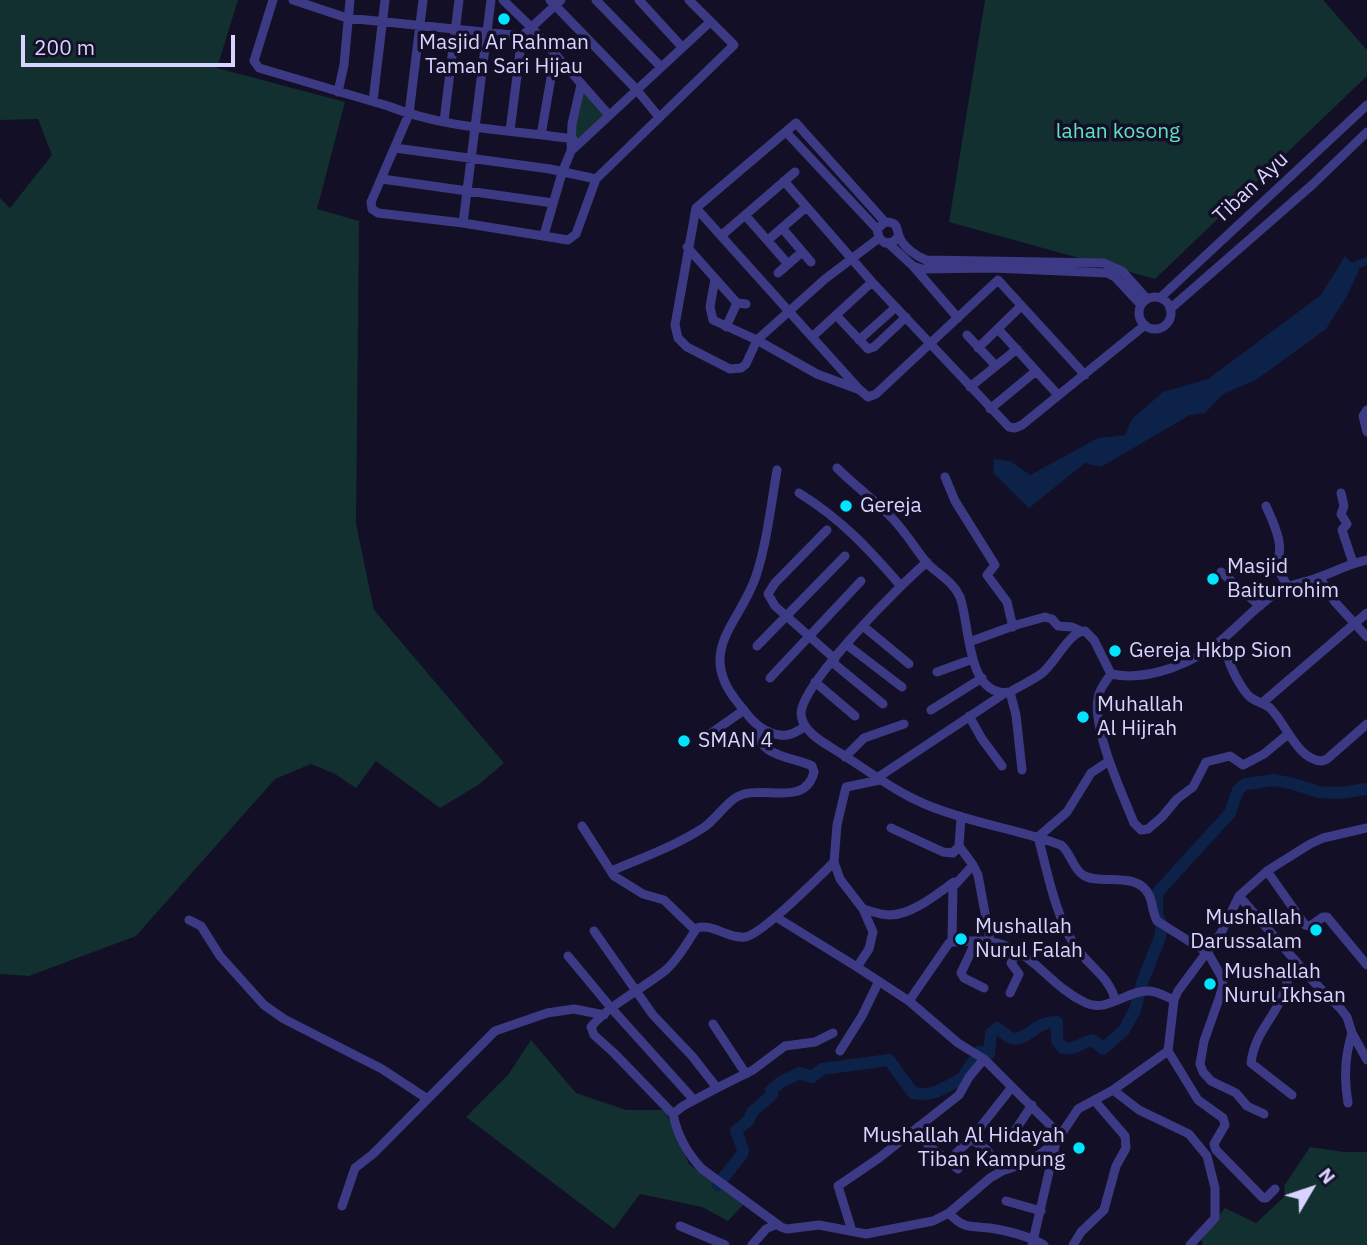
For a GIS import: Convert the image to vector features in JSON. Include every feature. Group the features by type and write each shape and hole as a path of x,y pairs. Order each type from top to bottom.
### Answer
{"street":[{"path":"273,0 256,53 255,64 262,69 409,114 477,127 573,139"},
{"path":"293,0 347,18 522,36 555,2 659,117"},
{"path":"338,92 344,65 350,0"},
{"path":"373,102 386,0"},
{"path":"424,0 409,114 372,202 374,211 568,240 574,237 596,179 734,45 689,0"},
{"path":"444,121 459,0"},
{"path":"463,223 491,0"},
{"path":"503,0 532,28 609,115"},
{"path":"596,0 661,67"},
{"path":"639,0 682,47"},
{"path":"571,151 710,22"},
{"path":"510,131 522,36"},
{"path":"541,135 555,55"},
{"path":"544,235 571,151 572,124 582,85"},
{"name":"Tiban Ayu","path":"1160,298 1367,105"},
{"path":"881,237 893,242 899,231 894,223 885,222 796,123 696,208 687,247 675,325 676,334 682,343 734,370 746,364 757,340 852,257 881,237 885,222"},
{"path":"786,132 881,237 913,266 958,318"},
{"name":"Tiban Ayu","path":"1145,325 1156,329 1166,325 1171,314 1170,309 1312,185 1367,132"},
{"path":"395,148 550,169 596,179"},
{"path":"722,235 795,172"},
{"path":"382,179 553,203"},
{"path":"784,181 872,282 1009,427 1015,428 1058,396 1145,325 1139,316 1144,302"},
{"path":"696,208 868,397 873,396 998,280"},
{"path":"768,240 806,208"},
{"path":"745,215 788,264"},
{"path":"782,229 811,262"},
{"path":"898,236 916,256 926,260 1104,263 1122,271 1144,302"},
{"path":"687,247 742,304 726,327"},
{"path":"778,273 802,252"},
{"path":"913,266 922,269 993,268 1107,273 1144,302"},
{"path":"993,268 998,280 1085,375"},
{"path":"715,279 712,293 713,320 757,340 817,374 860,390"},
{"path":"812,337 872,282"},
{"path":"1144,302 1160,298 1170,309"},
{"path":"978,348 1021,306"},
{"path":"859,340 896,307"},
{"path":"836,316 867,348 872,348 905,317"},
{"path":"998,329 1058,396"},
{"path":"967,335 996,366"},
{"path":"970,387 1017,349"},
{"path":"990,408 1036,371"},
{"path":"1367,410 1363,416 1367,432"},
{"path":"837,468 890,516 927,562 957,592 973,659 982,678 993,691 1008,693"},
{"path":"777,470 756,577 726,636 720,658 722,679 760,727 778,736 787,737 804,726"},
{"path":"946,477 955,501 995,565 987,575 1007,602 1013,627"},
{"path":"799,493 849,529 901,584"},
{"path":"1342,493 1344,506 1341,514 1347,524 1342,530 1353,563"},
{"path":"1266,506 1280,548 1280,556 1275,564 1288,587"},
{"path":"827,530 769,589 770,599 883,704"},
{"path":"757,646 845,556"},
{"path":"1111,674 1127,677 1152,674 1177,666 1223,640 1261,606 1288,587 1367,560"},
{"path":"927,562 901,584 816,682 804,701 801,713 804,726 878,779 927,805 961,817 1038,837 1064,848 1088,878 1124,880 1141,885 1150,896 1157,920 1208,953 1221,976 1223,984 1220,996 1204,1041 1200,1064 1203,1072 1211,1081 1236,1093 1247,1106 1264,1114"},
{"path":"1221,572 1261,606"},
{"path":"1320,578 1335,602 1367,637"},
{"path":"770,678 862,580"},
{"path":"1262,703 1367,613"},
{"path":"969,642 1047,617 1058,626 1085,631 1094,640 1111,674"},
{"path":"863,626 909,664"},
{"path":"858,967 873,932 863,909 844,886 834,863 837,825 846,787 878,779 969,716 1042,673 1072,637 1081,631"},
{"path":"1223,640 1230,666 1247,694 1270,709 1288,734 1312,759 1322,761 1367,724"},
{"path":"847,645 901,687"},
{"path":"937,672 973,659"},
{"path":"1111,674 1100,690 1098,716 1109,761 1134,823 1140,830 1145,831 1197,783 1206,762 1230,756 1242,765 1264,754 1288,734"},
{"path":"931,710 982,678"},
{"path":"816,682 855,716"},
{"path":"1008,693 1016,715 1022,770"},
{"path":"710,734 744,710"},
{"path":"969,716 1002,766"},
{"path":"845,757 864,738 904,724"},
{"path":"611,872 706,826 731,801 743,794 783,794 799,790 808,784 814,772 812,766 782,757 763,745 758,734 760,727"},
{"path":"1038,837 1067,811 1091,773 1109,761"},
{"path":"891,828 943,852 953,853 959,846 961,817"},
{"path":"582,826 611,872 643,894 664,900 695,930"},
{"path":"1275,1189 1263,1198 1216,1150 1214,1144 1225,1125 1223,1118 1198,1100 1168,1051 1174,1000 1182,984 1221,933 1239,896 1267,872 1310,844 1323,838 1367,828"},
{"path":"1038,837 1055,900 1075,946 1105,979 1115,1000"},
{"path":"959,846 974,864 990,940"},
{"path":"834,863 776,917 750,937 730,936 705,926 695,930 677,959 666,970 593,1025 592,1033 673,1115 677,1132 697,1164 775,1224 787,1229 820,1225 866,1234 933,1221 948,1213 1002,1171 1029,1162 1058,1138 1078,1109 1113,1090 1168,1051"},
{"path":"863,909 890,915 900,913 954,883 974,864"},
{"path":"1267,872 1305,925 1310,926 1327,917 1367,965"},
{"path":"952,941 954,883"},
{"path":"1239,896 1340,1008 1367,1060"},
{"path":"776,917 909,1001 958,1043 979,1056 1032,1105 1058,1138"},
{"path":"189,920 201,926 220,956 264,1005 284,1019 382,1069 426,1098"},
{"path":"594,932 653,1015 692,1056 717,1088"},
{"path":"909,1001 945,947 952,941 990,940 1018,951 1075,997 1088,1004 1096,1006 1149,991 1174,1000"},
{"path":"976,941 961,974 984,988"},
{"path":"1010,993 1019,974 1011,963 1018,951"},
{"path":"568,956 608,1012 694,1100"},
{"path":"1293,1095 1251,1063 1261,1030 1282,996 1287,976 1296,961"},
{"path":"840,1051 862,1016 879,981"},
{"path":"342,1206 355,1168 373,1154 486,1038 506,1026 547,1013 574,1009 608,1012"},
{"path":"713,1024 746,1074"},
{"path":"673,1115 694,1100 746,1074 785,1046 815,1042 833,1033"},
{"path":"1348,1103 1348,1046 1352,1033"},
{"path":"852,1231 838,1186 853,1178 959,1095 979,1056"},
{"path":"948,1161 971,1139 1012,1087"},
{"path":"1113,1090 1139,1110 1189,1134 1207,1156 1215,1188 1215,1218 1189,1245"},
{"path":"1073,1245 1081,1232 1104,1210 1116,1166 1127,1143 1125,1136 1094,1100"},
{"path":"1016,1129 1032,1105"},
{"path":"918,1127 925,1142 958,1169"},
{"path":"1033,1242 1058,1138"},
{"path":"971,1139 986,1149 1002,1171"},
{"path":"1006,1201 1041,1211"},
{"path":"948,1213 962,1224 973,1228 989,1228 1044,1245"},
{"path":"752,1245 765,1229 775,1224"},
{"path":"680,1226 724,1245"}],"green space":[{"path":"0,0 238,0 217,68 345,102 317,209 359,221 356,524 374,610 504,763 478,785 440,808 376,761 356,788 335,774 311,764 275,779 136,936 29,976 0,974 0,198 10,208 52,155 38,119 0,120"},
{"name":"lahan kosong","path":"985,0 1323,0 1367,50 1367,76 1155,279 949,222"},
{"path":"581,85 609,115 572,149"},
{"path":"531,1040 576,1093 626,1110 665,1110 689,1164 743,1205 728,1221 702,1207 640,1194 614,1229 466,1117 508,1075"},
{"path":"1310,1147 1367,1152 1367,1245 1203,1245 1201,1237 1225,1208 1256,1223 1285,1196 1284,1186"}],"water":[{"path":"1345,256 1359,270 1347,296 1326,329 1256,380 1223,394 1205,413 1190,415 1101,467 1085,463 1029,508 993,473 994,459 1010,461 1030,475 1098,438 1125,435 1132,419 1163,392 1208,379 1321,295"}],"waterway":[{"path":"1354,266 1367,261"},
{"path":"718,1185 742,1154 736,1131 749,1120 752,1112 772,1095 771,1090 800,1073 812,1077 822,1069 889,1060 913,1093 933,1093 963,1078 979,1052 989,1054 991,1033 997,1028 1009,1037 1017,1039 1049,1022 1057,1022 1057,1041 1063,1048 1073,1048 1093,1040 1103,1049 1124,1030 1135,1010 1142,983 1160,937 1162,925 1157,915 1157,893 1230,813 1238,790 1245,784 1275,780 1318,792 1339,793 1367,789"}],"place":[{"name":"Masjid Ar Rahman Taman Sari Hijau","path":"504,19"},
{"name":"Gereja","path":"846,506"},
{"name":"Masjid Baiturrohim","path":"1213,579"},
{"name":"Gereja Hkbp Sion","path":"1115,651"},
{"name":"Muhallah Al Hijrah","path":"1083,717"},
{"name":"SMAN 4","path":"684,741"},
{"name":"Mushallah Darussalam","path":"1316,930"},
{"name":"Mushallah Nurul Falah","path":"961,939"},
{"name":"Mushallah Nurul Ikhsan","path":"1210,984"},
{"name":"Mushallah Al Hidayah Tiban Kampung","path":"1079,1148"}]}
